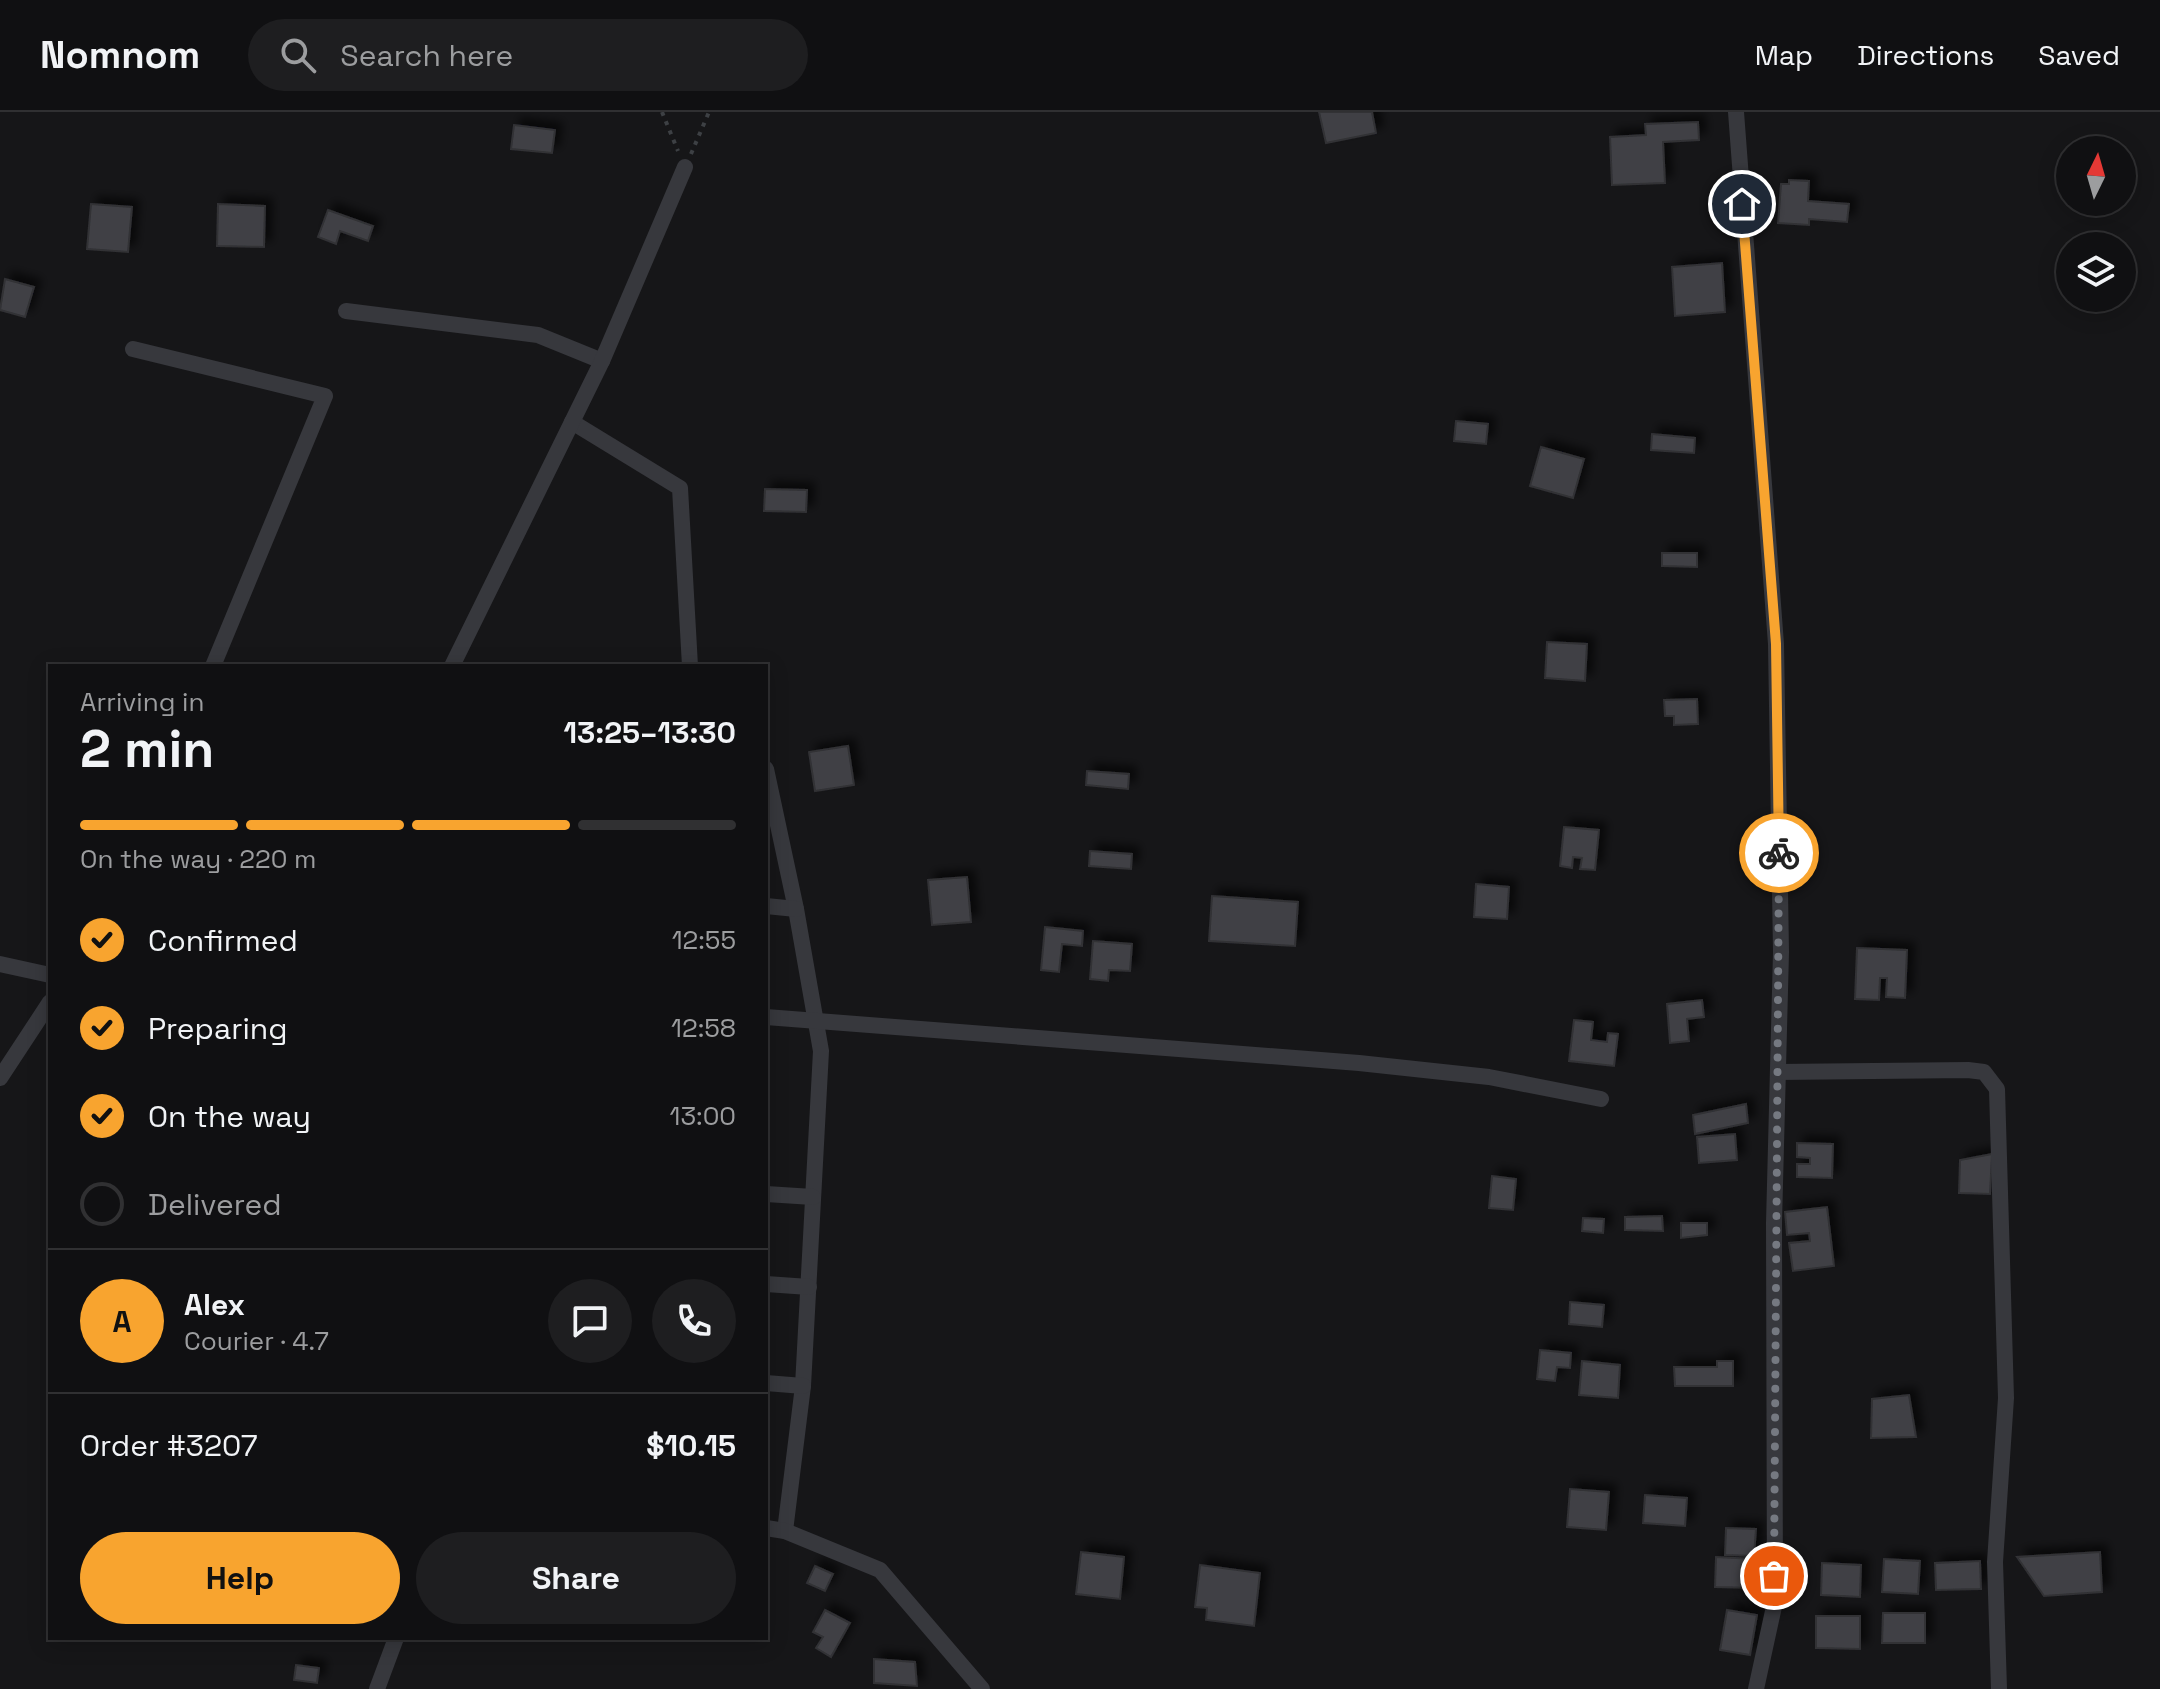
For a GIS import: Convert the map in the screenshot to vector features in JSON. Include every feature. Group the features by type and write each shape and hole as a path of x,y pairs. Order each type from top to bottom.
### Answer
{"street":[{"path":"1736,112 1776,644 1781,952 1774,1239 1775,1602 1756,1689"},
{"path":"453,664 602,361 685,167"},
{"path":"346,311 538,335 602,361"},
{"path":"133,349 325,396 214,664"},
{"path":"572,422 680,488 690,664"},
{"path":"768,778 796,909 821,1051 803,1386 785,1531"},
{"path":"768,906 796,909"},
{"path":"0,964 48,975"},
{"path":"2,1071 48,1005"},
{"path":"768,1017 1359,1063 1489,1077 1601,1099"},
{"path":"1778,1072 1976,1071 1984,1072 1997,1089 2006,1398 1995,1562 1999,1689"},
{"path":"768,1194 813,1197"},
{"path":"768,1284 809,1287"},
{"path":"768,1383 803,1386"},
{"path":"768,1528 785,1531 880,1570 982,1689"},
{"path":"377,1689 395,1640"}],"path":[{"path":"662,112 685,167"},
{"path":"685,167 709,112"}],"building":[{"path":"1319,112 1372,112 1376,133 1326,143"},
{"path":"1698,122 1699,140 1663,142 1665,183 1612,185 1610,137 1646,135 1645,124"},
{"path":"514,125 555,130 552,153 511,149"},
{"path":"1789,180 1809,181 1808,201 1849,204 1847,222 1809,219 1809,225 1778,223 1781,184 1789,184"},
{"path":"91,204 132,207 128,252 87,249"},
{"path":"218,204 265,206 264,247 217,246"},
{"path":"328,210 373,226 368,241 340,231 336,244 318,237"},
{"path":"1722,263 1725,312 1675,316 1672,267"},
{"path":"5,279 34,287 25,317 0,310"},
{"path":"1456,421 1488,424 1486,444 1454,441"},
{"path":"1652,434 1695,438 1694,453 1651,450"},
{"path":"1541,447 1584,459 1573,498 1530,486"},
{"path":"765,489 807,490 806,512 764,511"},
{"path":"1662,553 1697,553 1697,567 1662,566"},
{"path":"1547,642 1587,644 1585,681 1545,678"},
{"path":"1697,699 1698,724 1674,725 1674,716 1665,716 1664,700"},
{"path":"848,746 854,785 815,791 809,752"},
{"path":"1087,771 1129,774 1128,789 1086,785"},
{"path":"1564,827 1599,830 1595,870 1580,869 1582,858 1573,857 1572,868 1560,866"},
{"path":"1090,851 1132,854 1131,869 1089,866"},
{"path":"967,877 971,922 932,925 928,880"},
{"path":"1476,884 1509,887 1507,919 1474,917"},
{"path":"1212,896 1298,902 1295,946 1209,941"},
{"path":"1045,927 1083,931 1082,946 1062,944 1059,972 1041,970"},
{"path":"1093,941 1132,944 1130,971 1109,970 1108,981 1090,979"},
{"path":"1857,948 1907,950 1905,998 1886,997 1887,978 1880,978 1879,1000 1855,999"},
{"path":"1702,1000 1704,1017 1687,1019 1689,1041 1670,1043 1667,1004"},
{"path":"1574,1020 1593,1022 1591,1040 1607,1042 1608,1033 1618,1034 1614,1066 1569,1061"},
{"path":"1746,1104 1748,1123 1695,1134 1693,1115"},
{"path":"1735,1134 1737,1160 1699,1163 1697,1137"},
{"path":"1797,1143 1833,1144 1832,1178 1797,1177 1797,1164 1810,1164 1810,1158 1797,1157"},
{"path":"1992,1154 1990,1194 1959,1193 1960,1160"},
{"path":"1492,1176 1516,1179 1513,1210 1489,1208"},
{"path":"1827,1207 1834,1266 1793,1271 1789,1243 1810,1241 1809,1233 1787,1235 1785,1212"},
{"path":"1662,1216 1663,1231 1625,1230 1625,1217"},
{"path":"1583,1218 1604,1219 1603,1233 1582,1231"},
{"path":"1681,1223 1707,1223 1707,1235 1681,1238"},
{"path":"1570,1302 1604,1305 1602,1327 1569,1324"},
{"path":"1540,1350 1571,1353 1570,1368 1557,1367 1555,1381 1537,1379"},
{"path":"1582,1361 1620,1365 1618,1398 1579,1395"},
{"path":"1717,1361 1733,1361 1733,1386 1675,1386 1674,1367 1717,1367"},
{"path":"1909,1395 1916,1437 1871,1438 1872,1399"},
{"path":"1570,1489 1609,1492 1606,1530 1567,1527"},
{"path":"1645,1495 1687,1498 1685,1526 1643,1523"},
{"path":"1726,1528 1756,1529 1754,1556 1725,1555"},
{"path":"1081,1552 1124,1557 1120,1599 1076,1594"},
{"path":"2100,1552 2102,1592 2044,1596 2017,1557"},
{"path":"1716,1557 1755,1559 1754,1588 1715,1587"},
{"path":"1884,1559 1920,1561 1918,1594 1882,1592"},
{"path":"1980,1561 1981,1589 1936,1590 1935,1563"},
{"path":"1822,1563 1861,1565 1860,1597 1821,1595"},
{"path":"1200,1565 1260,1573 1254,1626 1206,1620 1207,1608 1195,1607"},
{"path":"815,1566 833,1574 825,1591 807,1583"},
{"path":"825,1610 850,1623 831,1657 816,1648 823,1637 813,1632"},
{"path":"1727,1610 1757,1615 1750,1655 1720,1650"},
{"path":"1883,1613 1925,1613 1925,1643 1882,1643"},
{"path":"1816,1616 1860,1616 1860,1649 1816,1648"},
{"path":"874,1659 915,1662 917,1686 874,1683"},
{"path":"296,1665 319,1668 317,1683 294,1680"}],"way so far":[{"path":"1774,1576 1774,1223 1781,952 1779,853"}],"route":[{"path":"1742,204 1776,644 1779,853"}]}
